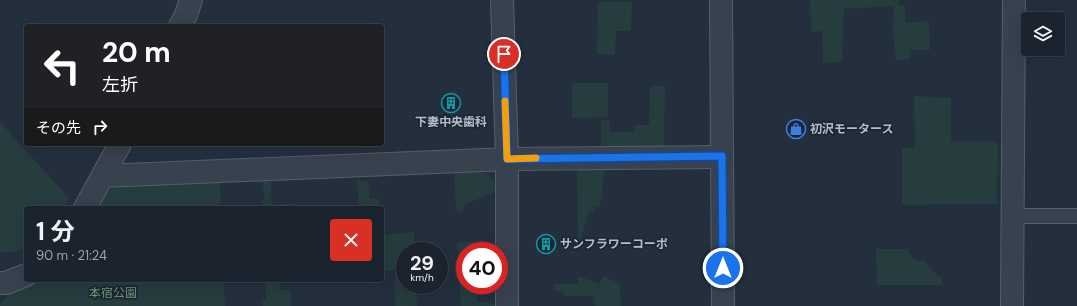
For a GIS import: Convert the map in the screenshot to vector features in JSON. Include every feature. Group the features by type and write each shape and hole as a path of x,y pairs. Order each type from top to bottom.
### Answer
{"street":[{"path":"181,24 191,0"},
{"path":"502,0 507,159 507,306"},
{"path":"721,0 723,306"},
{"path":"1012,306 1014,0"},
{"path":"86,206 119,146"},
{"path":"103,176 507,159 722,156"},
{"path":"0,283 6,283 24,277"}],"lane":[{"path":"1013,216 1077,216"}],"green space":[{"path":"810,0 899,0 899,5 905,5 905,23 929,21 930,50 910,50 911,59 896,60 893,32 894,6 844,9 842,62 823,63 822,31 811,32"},
{"path":"598,2 632,2 631,31 616,31 615,55 597,54"},
{"path":"572,83 608,83 608,117 572,118"},
{"path":"650,86 665,86 664,146 601,146 601,120 610,120 609,132 635,132 635,125 649,125"},
{"path":"914,96 951,98 951,141 998,142 997,204 902,205 902,148 915,148"},
{"path":"0,122 69,198 65,206 24,206 24,248 18,251 0,253"},
{"path":"606,165 602,188 603,193 599,208 595,206 593,212 589,211 578,248 577,168"},
{"path":"454,170 485,171 498,188 496,192 465,204 462,212 456,211"},
{"path":"220,181 221,206 97,206 106,192 123,183"},
{"path":"263,181 271,182 272,205 298,203 298,206 262,206 261,201 264,200"},
{"path":"357,181 368,181 370,199 379,199 379,206 359,206"},
{"path":"414,232 415,242 396,242 396,294 416,294 417,306 395,306 395,270 384,271 384,235"},
{"path":"876,249 908,249 913,259 924,260 937,275 942,277 942,285 877,285"},
{"path":"578,276 600,284 603,276 620,284 621,306 595,306 594,296 564,296 564,291 555,291 554,284 578,284"},
{"name":"本宿公園","path":"37,282 224,282 225,306 0,306 0,303 9,295"},
{"path":"265,282 279,282 280,290 291,290 291,306 263,306 263,300 266,300"},
{"path":"460,294 477,294 477,302 489,302 495,306 461,306"}],"slow traffic":[{"path":"505,101 507,159 536,158"}],"place":[{"name":"下妻中央歯科","path":"451,103"},
{"name":"初沢モータース","path":"796,129"},
{"name":"サンフラワーコーポ","path":"546,244"}],"route":[{"path":"504,54 507,159 722,156 723,268"}]}
